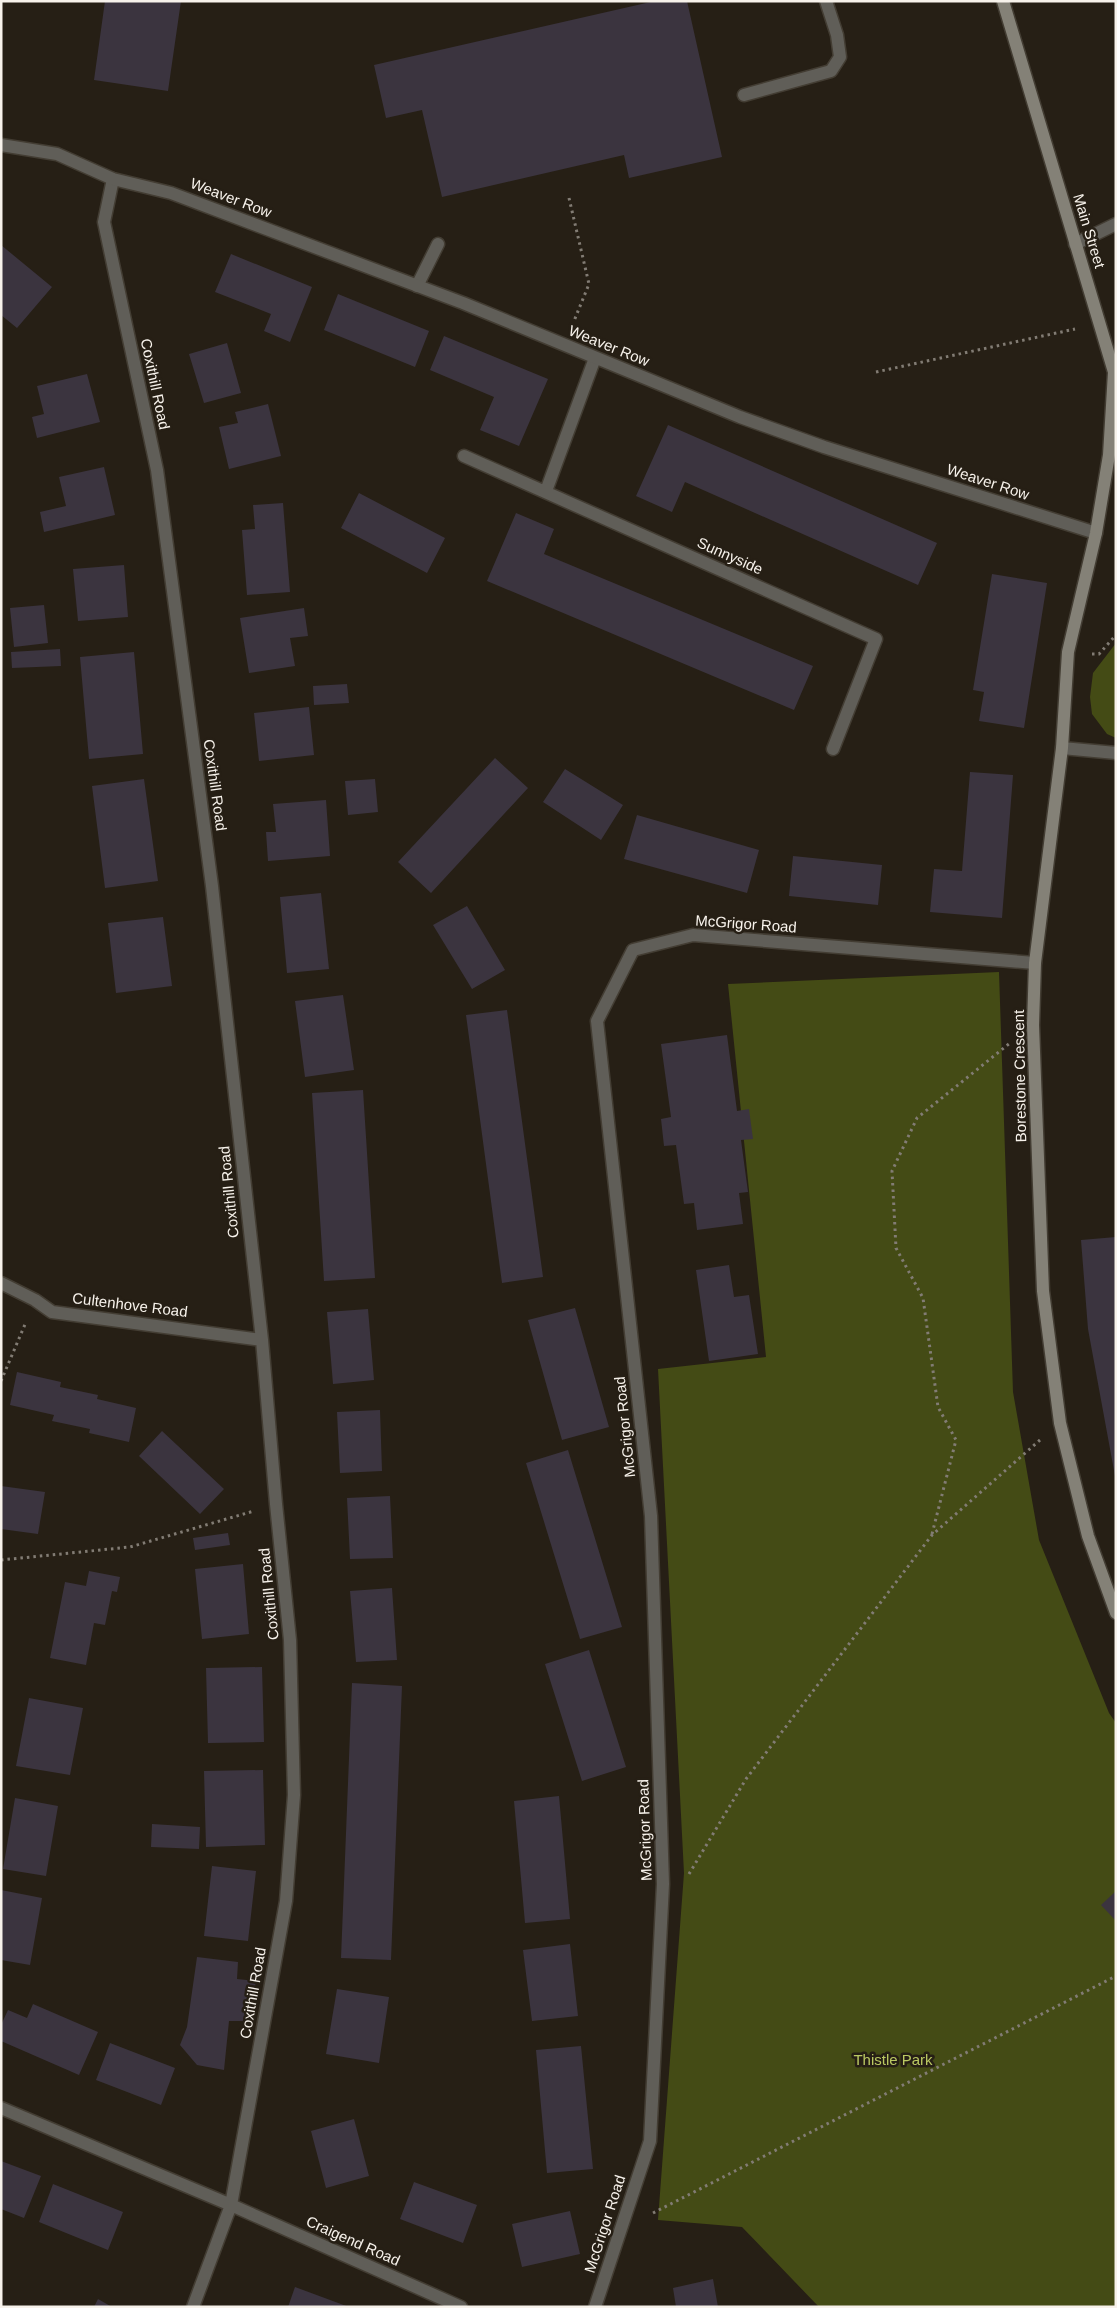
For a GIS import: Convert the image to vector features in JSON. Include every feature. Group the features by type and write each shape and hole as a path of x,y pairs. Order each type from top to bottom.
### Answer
{"main road":[{"name":"Main Street","path":"1003,1 1114,372 1109,455 1096,533"},
{"name":"Borestone Crescent","path":"1096,533 1068,652 1062,748 1035,963 1034,1025 1042,1291 1060,1423 1088,1536 1116,1613"}],"street":[{"path":"744,95 831,71 840,57 837,34 826,1"},
{"name":"Weaver Row","path":"1,145 57,154 112,179 171,193 417,286 740,417 824,447 1096,533"},
{"name":"Coxithill Road","path":"112,179 104,222 156,470 212,886 262,1340 290,1640 294,1795 286,1901 231,2205 193,2307"},
{"path":"1076,244 1116,224"},
{"path":"417,286 438,244"},
{"path":"546,491 595,358"},
{"name":"Sunnyside","path":"464,456 876,639 832,749"},
{"path":"1062,748 1116,753"},
{"name":"McGrigor Road","path":"595,2307 650,2141 663,1884 651,1516 597,1021 633,950 693,935 1035,963"},
{"name":"Cultenhove Road","path":"1,1283 35,1300 52,1312 262,1340"},
{"name":"Craigend Road","path":"1,2108 231,2205 461,2307"}],"path":[{"path":"564,345 589,284 569,198"},
{"path":"876,372 1099,324"},
{"path":"932,1535 956,1440 938,1407 923,1298 896,1248 892,1171 917,1118 963,1079 1034,1025"},
{"path":"1,1381 35,1300"},
{"path":"686,1878 746,1779 932,1535 1060,1423"},
{"path":"1,1560 130,1547 276,1504"},
{"path":"620,2230 1116,1976"}],"green space":[{"path":"1116,643 1116,738 1107,734 1092,714 1090,697 1093,673"},
{"name":"Thistle Park","path":"999,972 1013,1392 1039,1540 1109,1713 1116,1723 1116,2307 819,2307 742,2227 658,2220 684,1873 658,1369 766,1357 728,984"}],"building":[{"path":"105,1 181,1 168,91 94,80"},
{"path":"655,1 687,1 722,157 629,178 624,155 442,197 422,110 386,118 374,65"},
{"path":"1,245 52,287 17,328 1,315"},
{"path":"231,254 312,287 290,342 264,331 271,314 215,292"},
{"path":"338,294 429,331 415,367 324,330"},
{"path":"444,336 548,379 519,446 480,430 494,397 430,370"},
{"path":"227,343 241,393 204,403 189,354"},
{"path":"87,374 100,422 37,438 32,417 44,414 37,386"},
{"path":"268,404 281,456 229,469 219,427 238,423 235,412"},
{"path":"668,425 937,543 918,585 685,482 672,512 636,496"},
{"path":"104,467 115,515 44,532 40,512 66,506 59,477"},
{"path":"359,493 445,538 427,573 341,528"},
{"path":"283,503 290,592 247,595 242,530 255,529 253,505"},
{"path":"516,513 554,529 544,554 813,666 794,710 487,581"},
{"path":"124,565 128,617 78,621 73,569"},
{"path":"992,574 1047,583 1024,728 979,721 984,692 973,690"},
{"path":"44,605 48,643 14,647 10,608"},
{"path":"304,608 308,636 290,638 295,666 249,673 240,618"},
{"path":"60,649 61,666 12,668 11,652"},
{"path":"134,652 143,754 89,759 80,657"},
{"path":"347,684 349,703 314,705 313,686"},
{"path":"309,707 314,755 259,761 254,713"},
{"path":"495,758 528,788 431,893 398,862"},
{"path":"565,769 623,805 601,840 543,802"},
{"path":"970,772 1013,775 1002,918 930,912 934,869 962,871"},
{"path":"144,779 158,881 105,888 92,786"},
{"path":"375,779 378,812 348,815 345,781"},
{"path":"326,800 330,856 268,861 266,832 276,832 273,804"},
{"path":"637,815 759,850 747,893 624,859"},
{"path":"793,856 882,865 878,905 789,896"},
{"path":"321,893 329,969 287,973 280,897"},
{"path":"467,906 505,970 472,989 433,925"},
{"path":"163,917 172,986 116,993 108,923"},
{"path":"343,995 354,1070 305,1077 295,1001"},
{"path":"507,1010 543,1277 502,1283 466,1015"},
{"path":"727,1035 737,1111 749,1109 753,1139 741,1140 748,1192 739,1193 743,1224 697,1230 694,1203 684,1204 676,1145 664,1146 661,1119 671,1117 661,1044"},
{"path":"363,1090 375,1278 324,1281 312,1093"},
{"path":"1116,1237 1115,1476 1088,1329 1081,1240"},
{"path":"729,1265 734,1297 749,1295 758,1354 709,1361 696,1270"},
{"path":"575,1308 609,1427 562,1440 528,1320"},
{"path":"368,1309 374,1380 333,1384 327,1312"},
{"path":"17,1372 61,1382 60,1387 98,1395 97,1399 136,1408 129,1442 89,1433 90,1429 52,1421 54,1415 10,1405"},
{"path":"380,1410 382,1471 340,1473 337,1412"},
{"path":"162,1431 224,1489 200,1514 139,1456"},
{"path":"568,1450 622,1627 580,1639 526,1463"},
{"path":"1,1486 45,1492 38,1534 1,1529"},
{"path":"390,1496 393,1558 350,1559 347,1498"},
{"path":"228,1533 230,1545 195,1550 193,1538"},
{"path":"243,1564 249,1634 202,1639 195,1569"},
{"path":"89,1571 120,1577 117,1592 112,1591 105,1625 94,1623 86,1665 50,1658 65,1582 86,1586"},
{"path":"392,1588 397,1660 356,1662 350,1591"},
{"path":"589,1650 626,1767 582,1781 545,1664"},
{"path":"262,1667 264,1742 208,1743 206,1668"},
{"path":"352,1683 402,1686 391,1960 341,1958"},
{"path":"29,1698 83,1708 70,1775 16,1766"},
{"path":"263,1770 265,1845 206,1847 204,1771"},
{"path":"559,1796 570,1919 525,1923 514,1801"},
{"path":"15,1798 58,1806 46,1876 3,1869"},
{"path":"152,1824 200,1827 199,1849 151,1847"},
{"path":"212,1866 256,1871 248,1941 204,1936"},
{"path":"1,1890 42,1898 30,1965 1,1960"},
{"path":"1116,1891 1116,1921 1101,1905"},
{"path":"570,1944 578,2016 532,2021 523,1950"},
{"path":"197,1957 238,1962 237,1979 256,1981 249,2021 229,2021 224,2070 197,2065 180,2045 187,2027"},
{"path":"337,1989 389,1997 379,2063 326,2054"},
{"path":"33,2004 98,2032 79,2075 1,2041 1,2025 8,2010 27,2018"},
{"path":"110,2043 175,2068 161,2105 96,2080"},
{"path":"581,2046 593,2169 547,2173 536,2050"},
{"path":"354,2119 369,2176 326,2188 311,2131"},
{"path":"1,2161 41,2176 24,2218 1,2209"},
{"path":"414,2182 477,2205 463,2243 400,2219"},
{"path":"53,2184 123,2212 108,2250 39,2222"},
{"path":"570,2211 580,2254 522,2267 512,2224"},
{"path":"713,2279 718,2307 676,2307 673,2288"},
{"path":"295,2287 349,2307 288,2307"},
{"path":"98,2299 112,2307 94,2307"}]}
